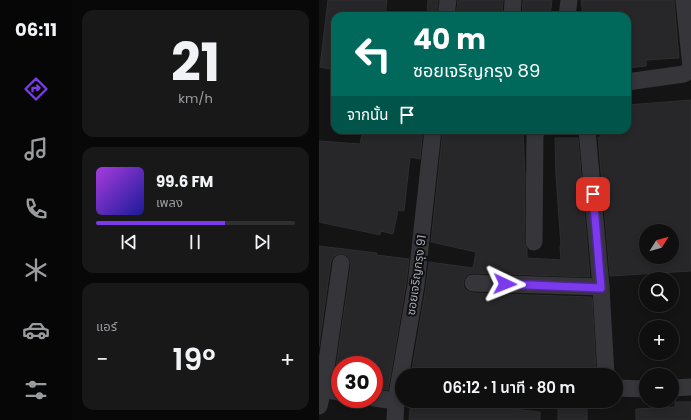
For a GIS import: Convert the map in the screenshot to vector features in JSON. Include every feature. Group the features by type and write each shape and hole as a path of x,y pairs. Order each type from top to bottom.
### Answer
{"street":[{"path":"446,12 448,0"},
{"path":"512,12 513,0"},
{"path":"568,12 569,0"},
{"path":"577,0 578,12"},
{"path":"631,81 684,74 690,70 684,0"},
{"name":"ซอยเจริญกรุง 91","path":"402,368 416,285 433,134"},
{"path":"534,242 535,134"},
{"path":"587,134 601,288 606,368"},
{"path":"331,393 320,395 341,263"},
{"path":"473,283 601,288"},
{"path":"679,388 691,387"},
{"path":"623,389 639,388"},
{"path":"383,399 395,401"},
{"name":"ซอยเจริญกรุง 91","path":"395,420 396,408"}],"building":[{"path":"328,0 387,0 386,12 331,12 331,69 320,67"},
{"path":"428,0 438,0 436,12 427,12"},
{"path":"458,0 503,0 502,12 456,12"},
{"path":"523,0 552,0 550,12 522,12"},
{"path":"581,0 674,0 679,58 646,60 646,66 631,68 631,12 582,12"},
{"path":"691,100 691,271 639,272 639,274 610,276 598,137 601,137 601,134 631,134 631,105"},
{"path":"362,134 423,134 420,159 410,157 404,211 398,210 393,234 381,231 380,235 319,222 319,141 360,144"},
{"path":"443,134 523,134 525,179 524,242 527,249 527,258 561,260 555,138 578,138 590,277 473,273 465,277 463,283 464,288 467,291 473,293 592,297 596,368 412,368 429,262 473,268 476,252 431,242"},
{"path":"319,246 377,253 376,255 409,259 388,390 383,389 383,356 338,356 351,264 347,255 342,253 333,257 331,261 319,346"},
{"path":"679,402 691,402 691,420 636,420 636,409 679,408"},
{"path":"410,408 505,408 540,412 540,420 409,420"},
{"path":"558,408 587,408 587,420 558,420"}],"route":[{"path":"505,284 601,288 593,194"}]}
